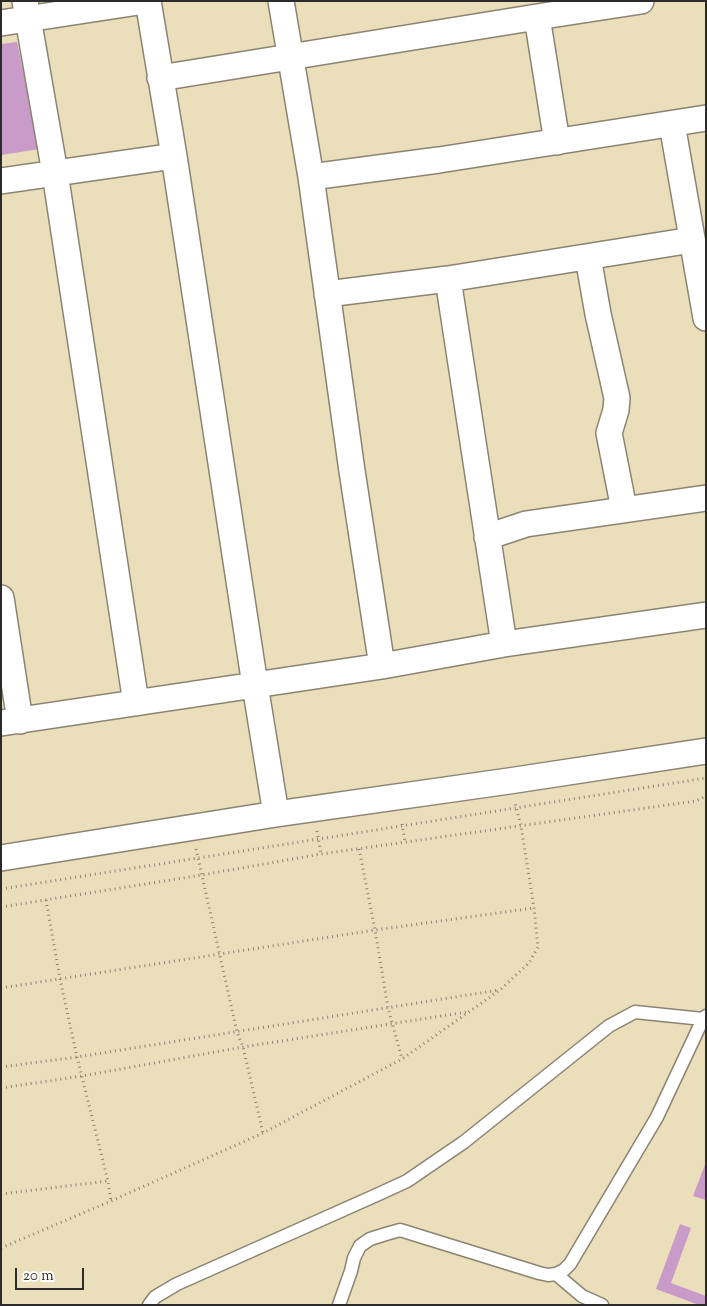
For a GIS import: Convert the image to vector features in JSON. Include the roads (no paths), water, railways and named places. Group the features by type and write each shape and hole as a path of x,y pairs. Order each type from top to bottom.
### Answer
{"street":[{"path":"1,22 26,10 146,1 174,156 276,814"},
{"path":"281,1 311,177 352,471 382,666"},
{"path":"160,78 641,1"},
{"path":"26,10 55,174 136,703"},
{"path":"537,17 557,142"},
{"path":"311,177 439,160 706,118"},
{"path":"672,124 706,318"},
{"path":"1,181 174,156"},
{"path":"327,294 448,279 692,240"},
{"path":"588,257 598,314 617,398 616,410 609,433 624,509"},
{"path":"448,279 504,644"},
{"path":"487,537 526,524 706,498"},
{"path":"2,603 11,722 382,666 504,644 706,615"},
{"path":"1,858 276,814 706,751"}],"lane":[{"path":"149,1305 155,1297 177,1284 407,1180 464,1142 609,1026 635,1012 704,1018 657,1117 570,1264 564,1270 556,1274 539,1274 400,1230 370,1239 360,1246 354,1258 339,1305"},
{"path":"556,1274 582,1296 602,1305"}]}
